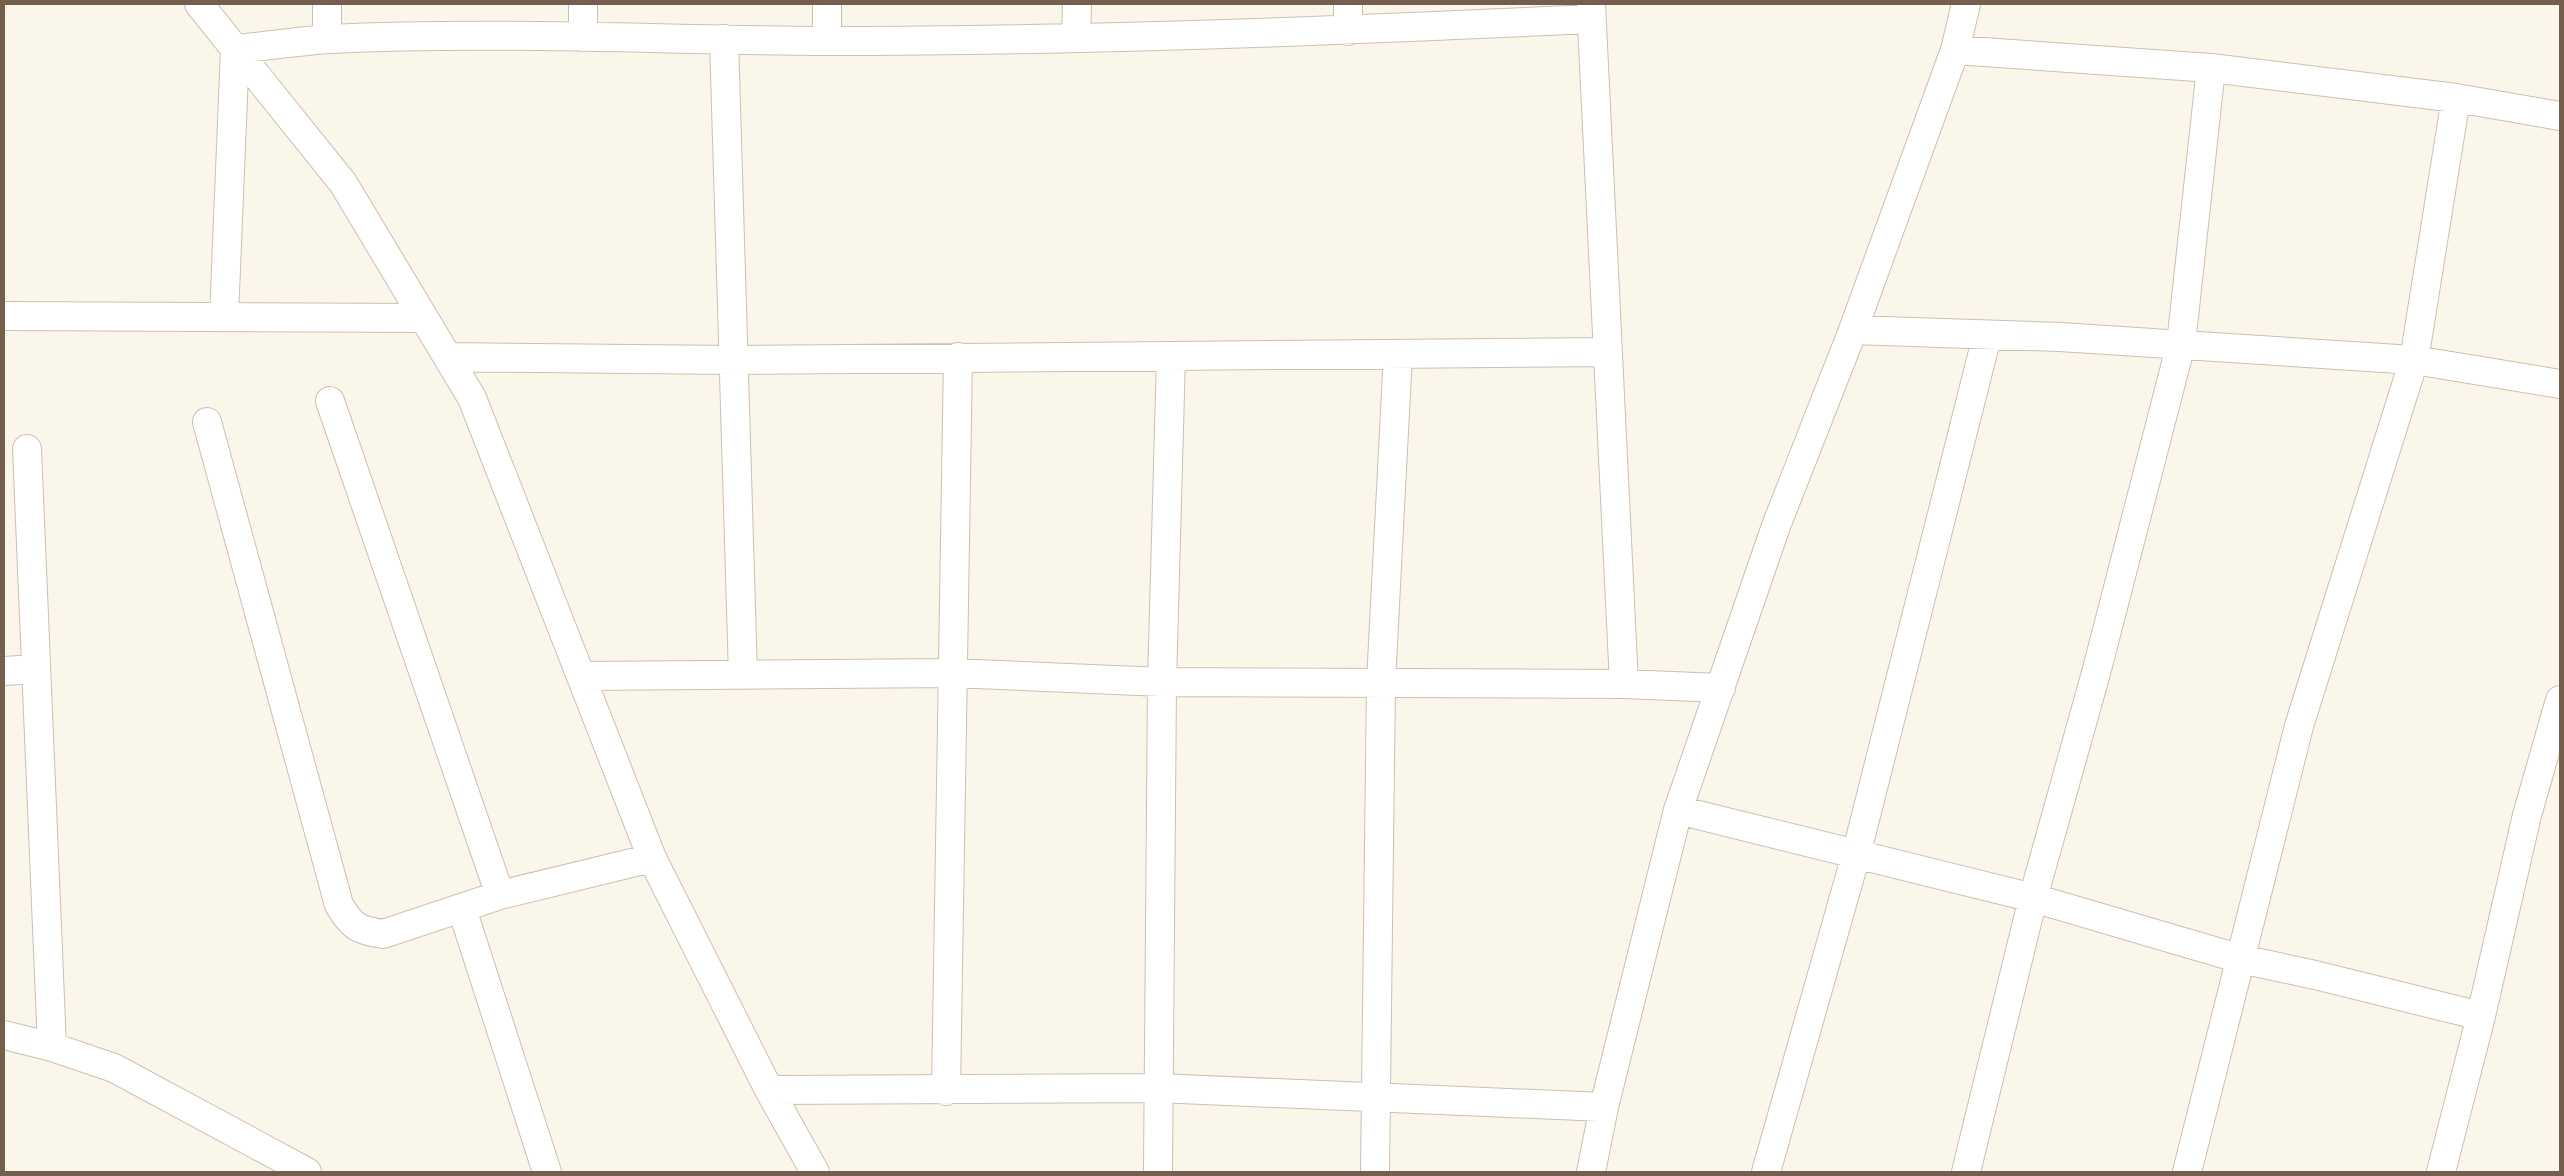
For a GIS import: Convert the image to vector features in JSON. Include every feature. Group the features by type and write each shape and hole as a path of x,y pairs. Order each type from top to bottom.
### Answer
{"street":[{"path":"199,4 343,183 472,398 652,858 769,1090 815,1172"},
{"path":"326,4 327,39"},
{"path":"583,4 583,37"},
{"path":"827,40 828,4"},
{"path":"1076,38 1077,4"},
{"path":"1348,4 1348,31"},
{"path":"1591,1172 1604,1106 1678,810 1776,526 1853,330 1956,50 1966,4"},
{"path":"235,49 327,39 463,35 827,40 1076,38 1348,31 1591,11 1624,684"},
{"path":"724,39 743,675"},
{"path":"224,317 235,49"},
{"path":"1956,50 2211,68 2456,98 2560,116"},
{"path":"1966,1172 2033,898 2096,673 2181,344 2211,68"},
{"path":"2187,1172 2299,726 2414,360 2456,98"},
{"path":"4,316 424,318"},
{"path":"1853,330 2060,337 2414,360 2560,384"},
{"path":"1766,1172 1856,855 1987,336"},
{"path":"448,357 734,360 1607,352"},
{"path":"1375,1172 1381,682 1398,354"},
{"path":"1158,1172 1157,1088 1162,682 1171,356"},
{"path":"946,1091 958,358"},
{"path":"330,401 500,895"},
{"path":"207,422 339,905 349,922 363,931 383,934 500,895 652,858"},
{"path":"27,449 52,1047"},
{"path":"4,671 36,669"},
{"path":"582,676 953,673 1162,682 1624,684 1721,688"},
{"path":"2441,1172 2481,1016 2527,815 2560,700"},
{"path":"1678,810 2033,898 2241,959 2315,975 2481,1016"},
{"path":"462,909 547,1172"},
{"path":"4,1034 52,1047 114,1068 307,1172"},
{"path":"769,1090 946,1091 1157,1088 1604,1106"}]}
